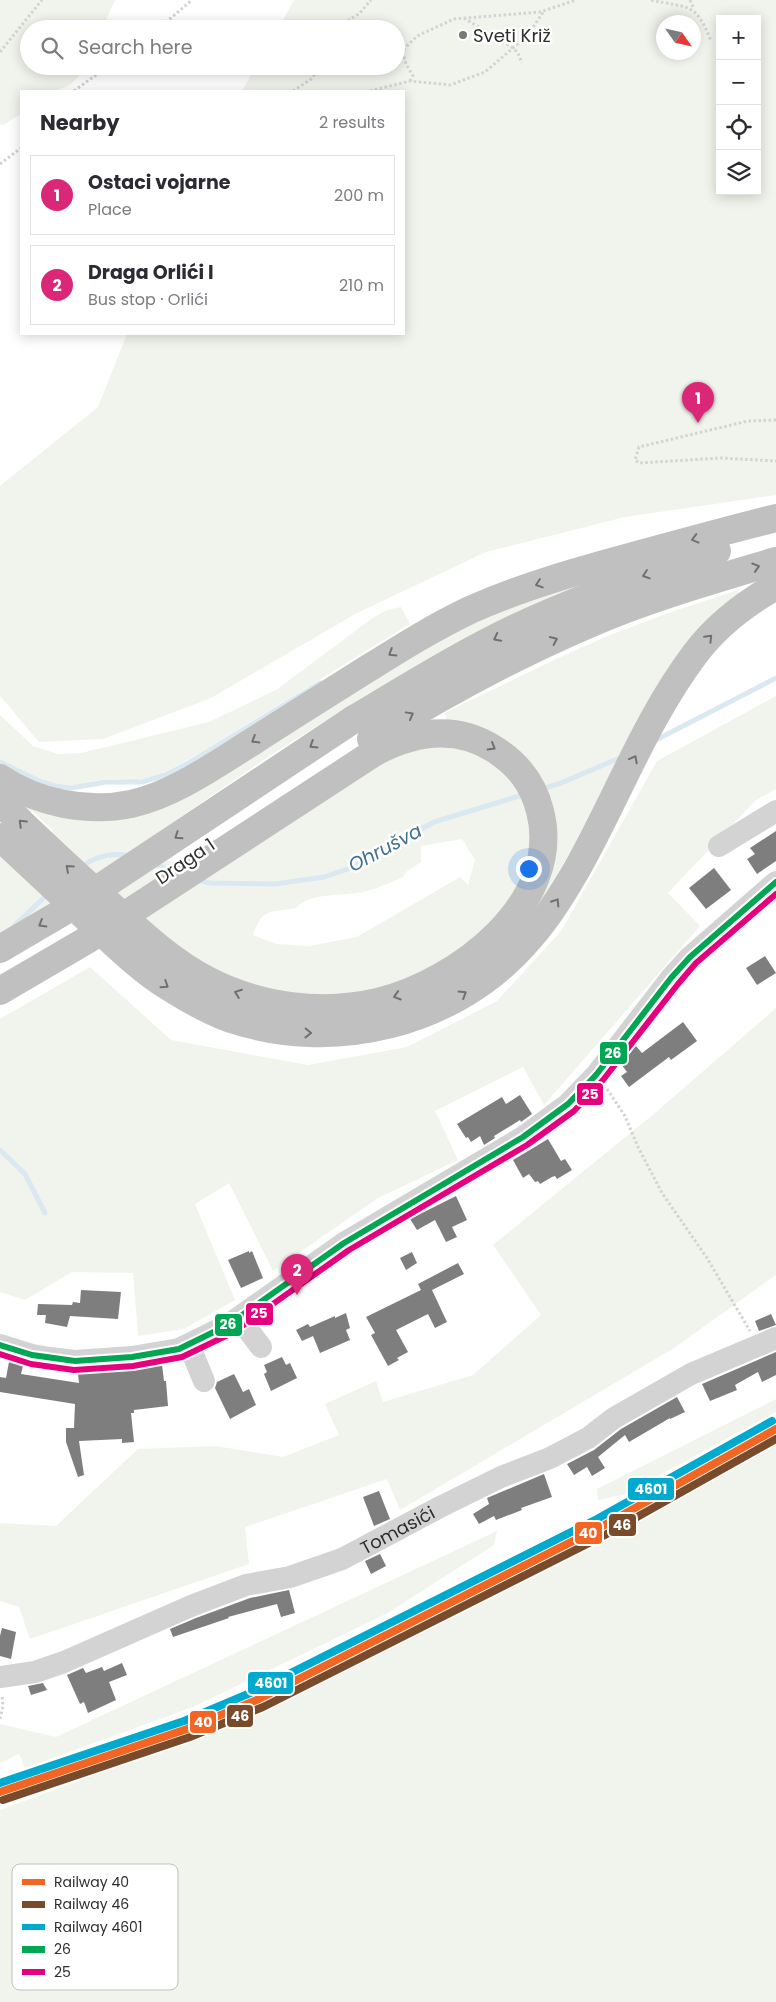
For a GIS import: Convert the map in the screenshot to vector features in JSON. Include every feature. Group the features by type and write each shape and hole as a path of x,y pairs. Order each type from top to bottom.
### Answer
{"highway":[{"path":"0,778 43,799 78,806 108,807 131,804 163,794 238,750 394,652 441,624 471,610 504,596 602,564 776,518"},
{"path":"0,991 87,940 366,737 457,658 534,620 641,576 741,543 776,534"},
{"path":"366,737 525,654 590,624 708,582 776,562"},
{"path":"0,802 34,853 135,946 164,984 195,1003 226,1017 260,1027 294,1033 331,1034 366,1030 400,1022 433,1010 463,995 484,980 528,941 557,902 578,866 622,780 696,652 743,608 776,586"},
{"path":"135,946 180,964 210,982 242,995 284,1005 310,1008 344,1007 377,1002 411,992 442,977 480,950 507,924 530,888 542,857 544,840 543,821 526,777 503,754 475,739 446,732 433,732 409,737 393,743 366,737"},
{"name":"Draga 1","path":"0,949 366,737"},
{"name":"Draga 1","path":"0,977 105,915 366,737"},
{"path":"0,837 34,853"}],"street":[{"path":"719,846 776,811"},
{"path":"0,1345 32,1355 75,1361 132,1357 158,1354 189,1345 239,1318 344,1243 545,1122 568,1104 596,1075 677,971 706,942 776,882"},
{"path":"239,1318 261,1346"},
{"name":"Tomasići","path":"1,1685 64,1662 191,1606 246,1585 290,1577 342,1559 484,1486 550,1458 588,1438 614,1418 691,1374 767,1341"},
{"path":"189,1345 204,1381"}],"path":[{"path":"26,20 42,0"},
{"path":"169,20 192,0"},
{"path":"349,20 359,14 371,0"},
{"path":"405,48 417,36 454,19 545,10 576,0"},
{"path":"651,0 671,3 694,10"},
{"path":"690,0 694,10 704,23 711,41"},
{"path":"374,90 410,80 450,85 485,72 527,36 545,10"},
{"path":"464,18 513,48 518,52 522,63"},
{"path":"0,52 20,27"},
{"path":"405,61 413,76 410,80"},
{"path":"75,90 96,75"},
{"path":"295,90 312,79 315,75"},
{"path":"0,164 20,149"},
{"path":"776,420 748,421 639,447 635,454 635,460 640,463 721,458 776,461"},
{"path":"596,1075 625,1116 638,1148 662,1193 767,1341"},
{"path":"0,1719 3,1706 1,1685"}],"shaded area":[{"path":"0,0 115,0 106,20 20,20 20,75 80,75 73,83 58,90 20,90 20,115 0,125"},
{"path":"294,0 776,0 776,495 625,517 486,552 357,613 211,698 103,739 39,742 0,696 0,486 98,407 127,335 405,335 405,90 243,90 251,75 405,75 405,20 283,20"},
{"path":"606,574 373,697 371,692 268,757 135,848 203,874 381,759 443,743 446,717 444,713 605,637 671,612 738,590 739,594 682,650 668,668 641,714 573,847 530,917 460,953 387,987 336,996 268,991 51,903 0,934 0,856 15,869 53,830 32,811 29,814 13,800 98,814 465,623","holes":["462,839 475,860 468,885 460,877 357,937 309,946 277,944 253,935 264,915 273,911 296,908 310,899 319,897 367,891 403,877 406,872 421,862 421,846"]},
{"path":"401,607 410,624 200,753 156,775 137,780 107,779 66,785 46,782 0,760 0,715 33,746 58,754 81,753 209,722 276,690 374,617 387,610"},
{"path":"776,696 776,789 756,800 668,893 700,926 544,1105 523,1067 435,1111 458,1160 378,1198 273,1271 229,1183 195,1204 235,1300 184,1329 138,1336 133,1273 72,1272 25,1300 0,1292 0,1019 90,967 171,1040 308,1065 407,1047 497,1001 561,931 657,761"},
{"path":"776,1008 776,1275 674,1348 400,1510 387,1479 245,1527 249,1564 30,1639 19,1607 0,1601 0,1523 56,1526 138,1449 216,1446 283,1457 339,1435 325,1404 376,1381 383,1402 473,1375 541,1315 493,1245 655,1113"},
{"path":"776,1399 776,1412 623,1495 598,1500 597,1489"},
{"path":"776,1440 776,2002 0,2002 0,1810 151,1754 319,1684"},
{"path":"497,1531 494,1545 386,1614 193,1707 25,1768 19,1754 0,1763 0,1724 56,1737"}],"building":[{"path":"776,831 776,861 757,874 747,859 755,854 750,848"},
{"path":"714,868 731,890 706,909 689,888"},
{"path":"765,956 776,973 757,985 746,968"},
{"path":"683,1022 697,1041 671,1060 669,1057 629,1087 621,1076 627,1072 621,1064 634,1048 636,1046 642,1053"},
{"path":"520,1095 532,1114 494,1136 495,1138 484,1145 480,1136 471,1142 457,1124 502,1097 506,1104"},
{"path":"548,1139 561,1161 565,1159 572,1170 557,1179 555,1176 540,1184 538,1181 535,1182 529,1174 523,1178 513,1160"},
{"path":"456,1196 467,1220 452,1227 457,1237 446,1242 435,1220 417,1230 410,1219"},
{"path":"249,1251 249,1253 252,1251 263,1278 241,1288 228,1260"},
{"path":"412,1252 417,1263 406,1270 400,1258"},
{"path":"458,1263 464,1274 432,1290 447,1322 435,1328 428,1314 396,1330 408,1352 388,1366 371,1335 375,1333 366,1317 421,1290 418,1284"},
{"path":"81,1290 121,1292 118,1319 70,1316 67,1327 45,1323 46,1315 37,1315 38,1304 72,1305 73,1302 80,1303"},
{"path":"346,1313 350,1328 346,1330 350,1340 320,1353 313,1336 302,1341 296,1330 308,1324 310,1327"},
{"path":"771,1314 776,1325 759,1331 755,1321"},
{"path":"776,1352 776,1375 762,1382 758,1372 735,1385 737,1390 710,1401 702,1384"},
{"path":"282,1357 286,1365 290,1363 297,1378 271,1391 264,1374 267,1372 264,1365"},
{"path":"9,1362 23,1366 21,1374 79,1383 78,1374 133,1370 162,1365 164,1381 166,1381 168,1406 134,1410 134,1413 131,1413 134,1442 122,1443 122,1439 79,1441 84,1475 78,1477 66,1442 66,1428 74,1428 75,1404 0,1392 0,1377 6,1378"},
{"path":"234,1374 243,1392 249,1389 256,1405 230,1419 215,1388 217,1382"},
{"path":"677,1397 685,1412 670,1418 629,1442 625,1435 598,1457 605,1468 592,1476 587,1467 574,1475 567,1464 594,1450 621,1429"},
{"path":"544,1474 552,1497 521,1508 522,1510 496,1520 494,1516 479,1524 473,1514 489,1504 487,1498"},
{"path":"379,1491 390,1519 374,1526 363,1497"},
{"path":"380,1554 386,1566 371,1574 365,1561"},
{"path":"289,1590 295,1613 281,1617 277,1604 228,1617 173,1637 170,1629 250,1598"},
{"path":"2,1628 16,1632 11,1659 0,1656"},
{"path":"122,1663 127,1675 109,1682 116,1700 88,1713 84,1702 80,1704 67,1675 83,1668 86,1673 102,1667 104,1671"},
{"path":"43,1683 47,1690 31,1695 28,1686"}],"waterway":[{"name":"Ohrušva","path":"654,741 776,678"},
{"path":"0,762 39,781 55,786 71,788 106,782 142,782 165,775 187,764 320,683"},
{"name":"Ohrušva","path":"542,789 622,757"},
{"name":"Ohrušva","path":"196,879 209,883 275,884 324,877 351,868 434,822 526,794"},
{"name":"Ohrušva","path":"81,867 92,860 104,856 116,854 129,856"},
{"name":"Ohrušva","path":"154,864 174,871"},
{"name":"Ohrušva","path":"14,926 49,893"},
{"path":"0,1150 25,1174 45,1213"}],"rail line":[{"name":"4601","path":"0,1783 184,1721 255,1691 597,1519 772,1421"},
{"name":"40","path":"0,1792 187,1729 259,1699 601,1527 776,1429"},
{"name":"46","path":"3,1800 190,1737 263,1707 605,1535 776,1439"}],"transit line":[{"name":"26","path":"0,1345 32,1355 75,1361 132,1357 179,1349 228,1325 344,1243 523,1137 568,1104 596,1075 671,978 690,957 776,882"},
{"name":"25","path":"0,1354 31,1364 74,1370 133,1366 182,1357 232,1333 349,1250 527,1145 574,1111 603,1080 696,963 776,894"}],"place":[{"name":"Sveti Križ","path":"463,35"},
{"name":"Ostaci vojarne","path":"698,423"},
{"name":"Draga Orlići I","path":"297,1295"}]}
